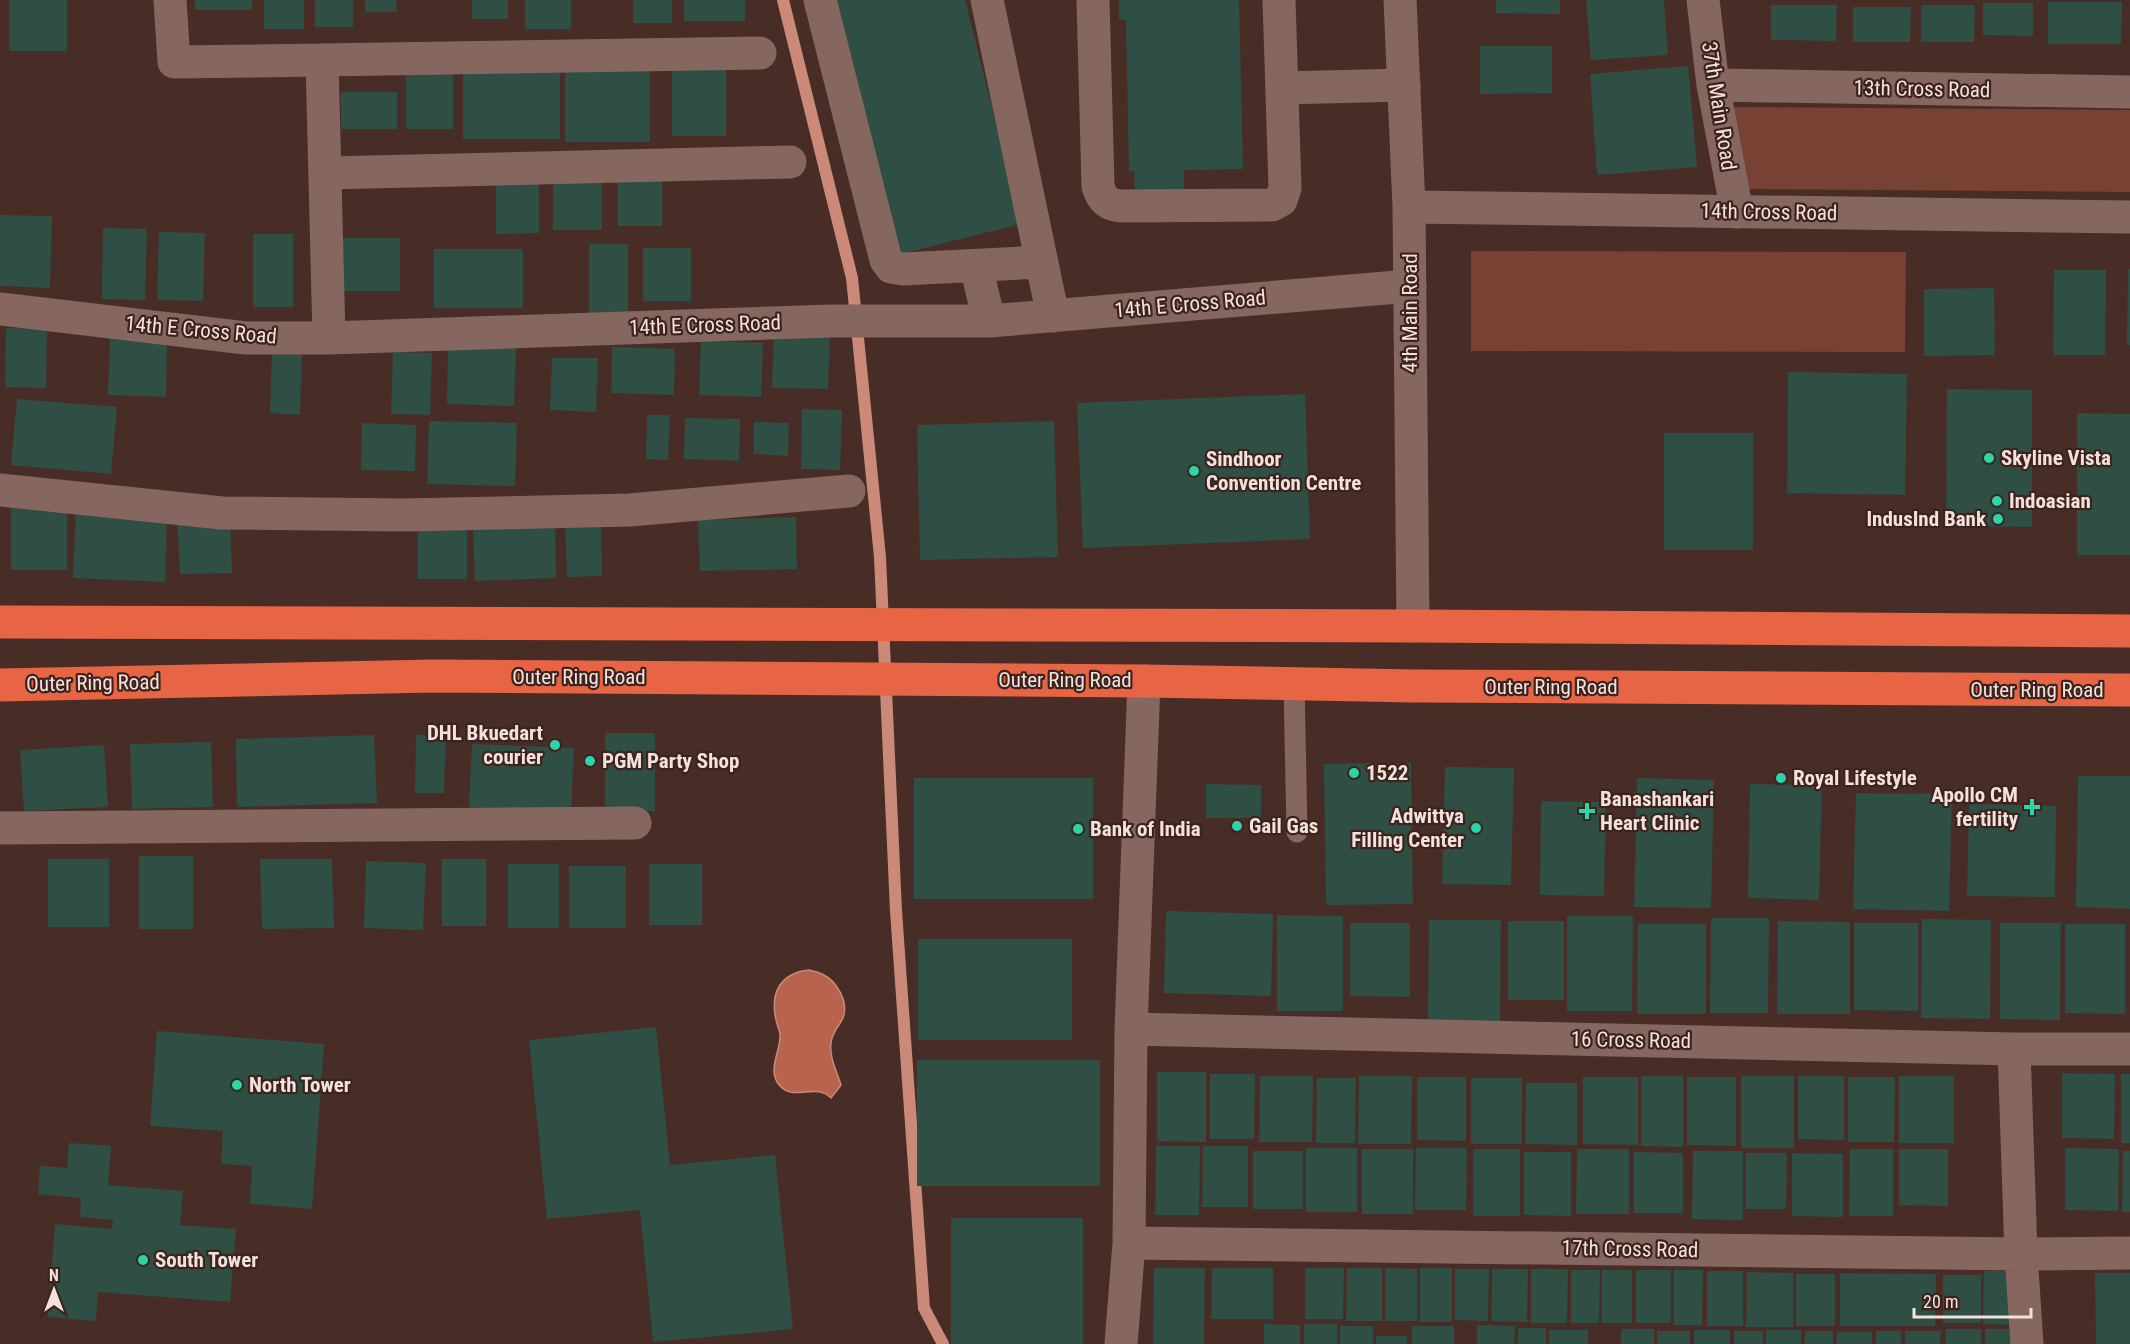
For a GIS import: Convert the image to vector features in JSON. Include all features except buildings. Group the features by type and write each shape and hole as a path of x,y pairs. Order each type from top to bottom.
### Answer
{"highway":[{"path":"0,622 1413,626 2130,631"},
{"name":"Outer Ring Road","path":"0,685 433,676 2130,690"}],"street":[{"path":"170,0 174,62 760,53"},
{"path":"820,0 886,260 891,267 903,269 1042,262"},
{"path":"987,0 1053,316"},
{"path":"1093,0 1098,186 1101,198 1112,206 1272,204 1281,200 1286,188 1279,0"},
{"name":"4th Main Road","path":"1400,0 1409,207 1413,626"},
{"name":"37th Main Road","path":"1703,0 1713,85 1737,212"},
{"path":"322,60 328,338"},
{"path":"1282,88 1404,85"},
{"name":"13th Cross Road","path":"1713,85 2130,92"},
{"path":"326,173 790,162"},
{"name":"14th Cross Road","path":"1409,207 2130,217"},
{"path":"976,266 989,321"},
{"name":"14th E Cross Road","path":"0,309 246,338 328,338 831,321 989,321 1410,286"},
{"path":"0,490 222,513 404,515 630,510 849,491"},
{"path":"1121,1344 1130,1243 1131,1029 1144,681"},
{"path":"0,828 635,823"},
{"name":"16 Cross Road","path":"1131,1029 2014,1049 2130,1049"},
{"path":"2014,1049 2021,1254 2027,1344"},
{"name":"17th Cross Road","path":"1130,1243 2021,1254 2130,1253"}],"lane":[{"path":"1294,684 1297,832"}],"shaded area":[{"path":"1731,107 2130,110 2130,192 1748,189"},
{"path":"1471,251 1906,252 1905,352 1471,351"},
{"path":"809,970 827,977 837,987 843,999 843,1018 831,1043 832,1059 841,1085 831,1098 818,1092 798,1093 786,1090 776,1081 774,1075 780,1035 775,1010 776,993 784,980 791,975"}],"waterway":[{"path":"783,0 852,278 880,557 896,911 924,1308 943,1344"}],"place":[{"name":"Skyline Vista","path":"1989,458"},
{"name":"Sindhoor Convention Centre","path":"1194,471"},
{"name":"Indoasian","path":"1997,501"},
{"name":"IndusInd Bank","path":"1998,519"},
{"name":"DHL Bkuedart courier","path":"555,745"},
{"name":"PGM Party Shop","path":"590,761"},
{"name":"1522","path":"1354,773"},
{"name":"Royal Lifestyle","path":"1781,778"},
{"name":"Apollo CM fertility","path":"2032,807"},
{"name":"Banashankari Heart Clinic","path":"1587,811"},
{"name":"Gail Gas","path":"1237,826"},
{"name":"Adwittya Filling Center","path":"1476,828"},
{"name":"Bank of India","path":"1078,829"},
{"name":"North Tower","path":"237,1085"},
{"name":"South Tower","path":"143,1260"}]}
